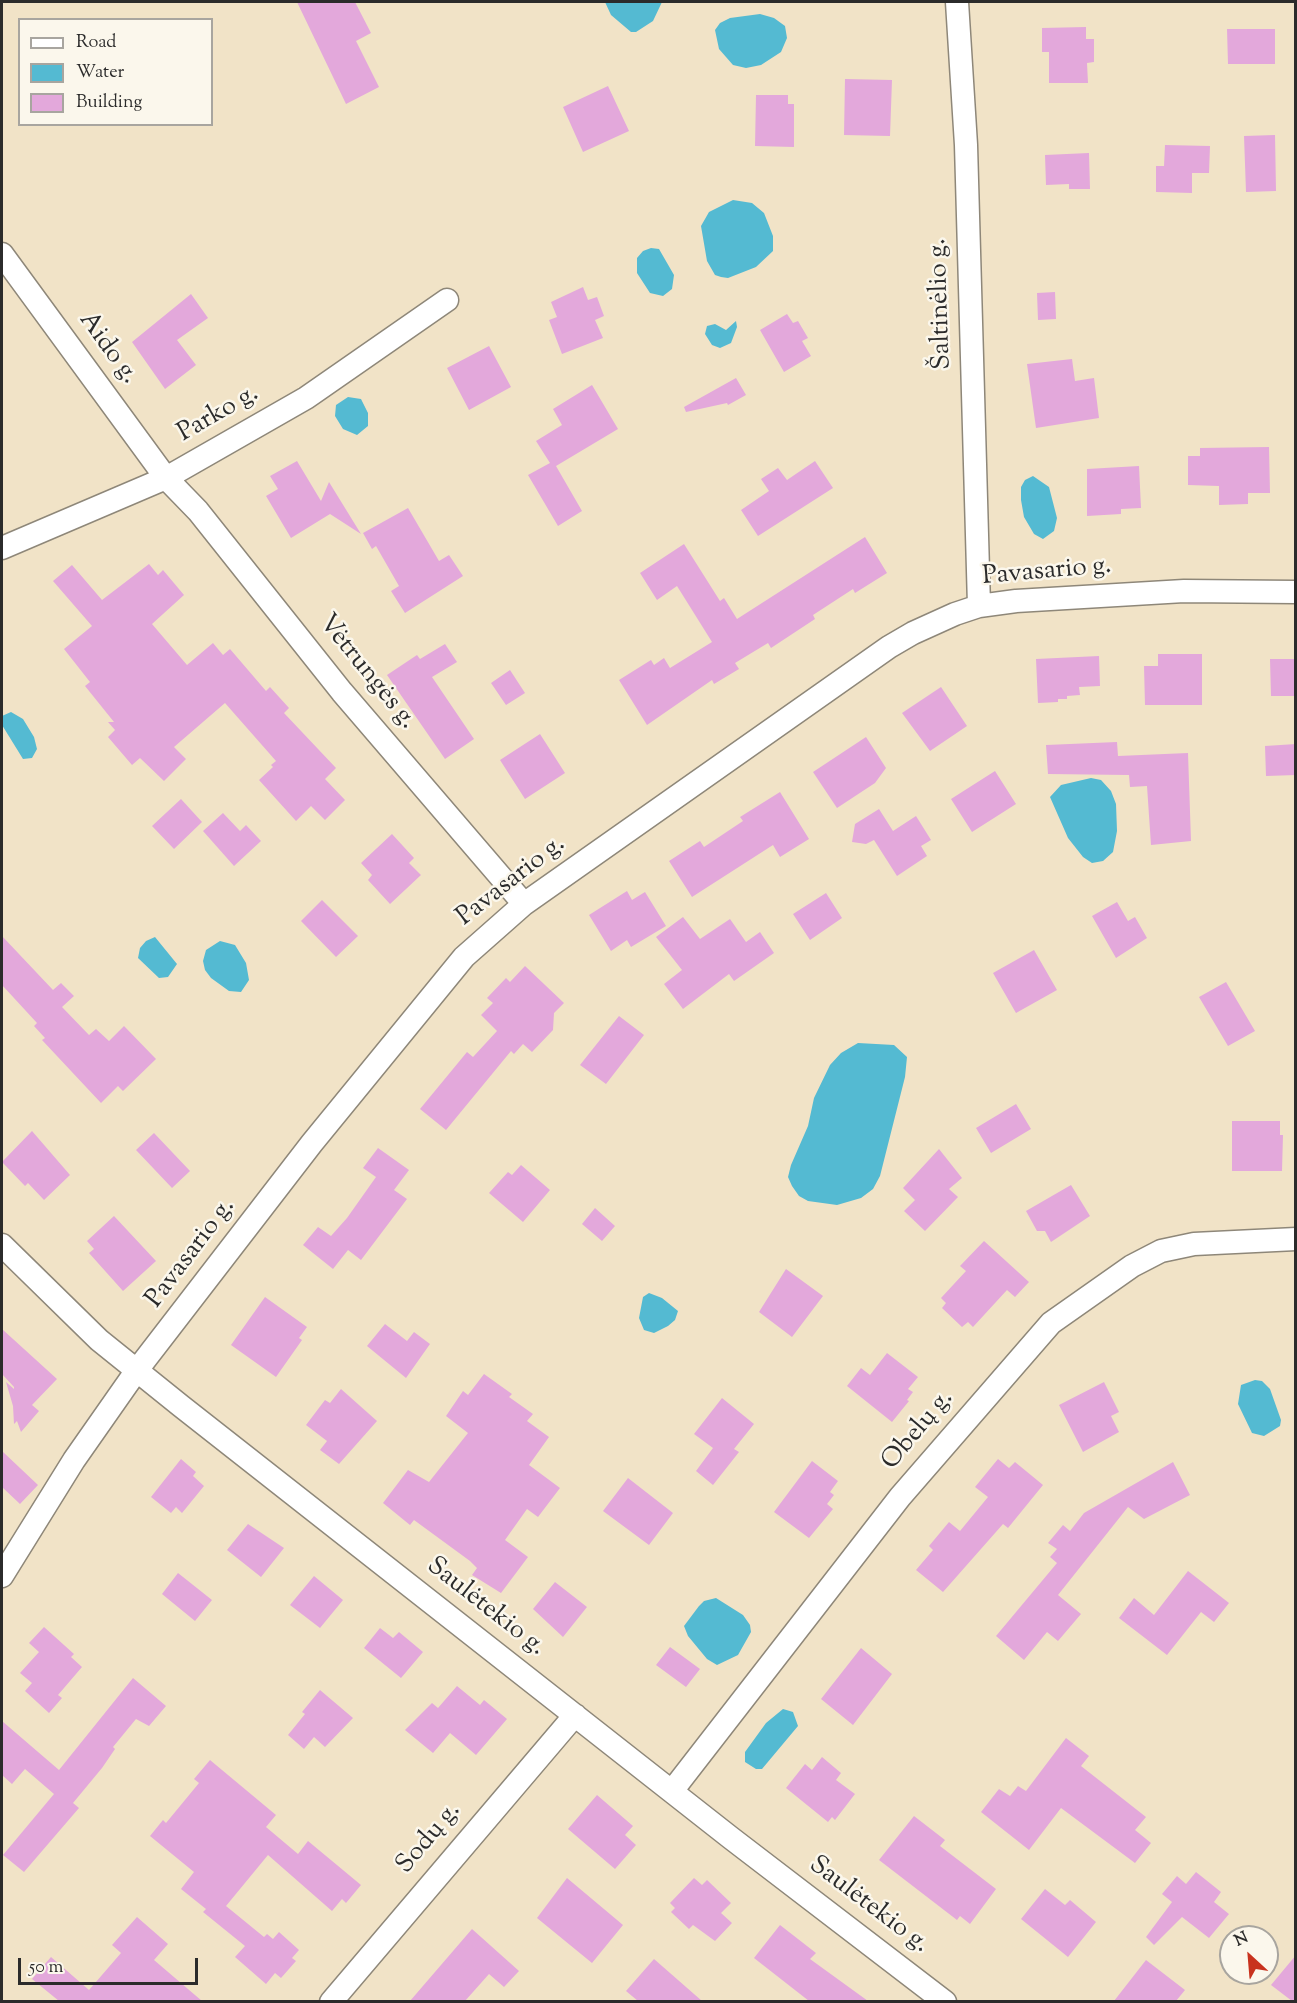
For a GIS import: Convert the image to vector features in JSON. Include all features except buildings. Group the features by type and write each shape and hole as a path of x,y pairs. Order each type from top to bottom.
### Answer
{"street":[{"name":"Šaltinėlio g.","path":"957,2 966,145 979,606"},
{"name":"Aido g.","path":"2,254 166,478"},
{"name":"Parko g.","path":"2,548 166,478 306,398 447,300"},
{"name":"Vėtrungės g.","path":"166,478 198,511 342,692 524,904"},
{"name":"Pavasario g.","path":"2,1576 74,1460 137,1370 312,1143 464,957 524,904 889,647 913,633 979,606 1016,601 1184,591 1296,592"},
{"name":"Obelų g.","path":"672,1791 900,1497 1051,1323 1132,1266 1161,1251 1194,1244 1296,1239"},
{"name":"Saulėtekio g.","path":"2,1245 99,1340 672,1791 945,2001"},
{"name":"Sodų g.","path":"331,2001 575,1715"}],"water":[{"path":"605,2 662,2 653,21 636,32 631,32 611,15"},
{"path":"760,14 774,18 785,26 787,38 781,52 761,65 746,68 733,65 719,49 715,30 720,23 730,18"},
{"path":"733,200 752,203 764,213 773,236 773,251 756,267 728,278 715,275 707,261 701,226 709,212"},
{"path":"651,248 659,249 674,275 672,289 663,296 650,293 637,273 637,258 643,251"},
{"path":"736,321 737,327 731,343 720,348 712,345 705,334 707,326 715,324 726,330"},
{"path":"348,397 361,399 368,413 368,426 357,435 343,429 335,416 336,405"},
{"path":"1033,476 1049,487 1057,518 1054,531 1043,539 1034,534 1024,517 1021,500 1021,487 1025,480"},
{"path":"11,712 23,719 34,737 37,749 32,758 23,759 2,725 2,716"},
{"path":"1091,778 1101,780 1111,791 1116,804 1117,831 1113,852 1103,861 1092,863 1083,857 1068,838 1050,797 1061,785"},
{"path":"155,937 177,964 168,977 159,978 138,958 140,948 146,941"},
{"path":"220,941 235,945 246,963 249,980 241,992 229,991 211,978 205,970 203,961 206,950"},
{"path":"858,1043 894,1045 907,1057 905,1077 880,1176 873,1189 861,1198 837,1205 808,1201 799,1196 792,1186 788,1177 791,1165 808,1126 814,1098 830,1065 841,1053"},
{"path":"649,1293 662,1298 678,1311 675,1320 654,1333 644,1330 639,1318 643,1297"},
{"path":"1255,1380 1262,1381 1270,1389 1281,1420 1280,1426 1264,1436 1252,1433 1238,1404 1241,1385"},
{"path":"716,1598 743,1615 750,1625 751,1632 738,1655 717,1665 707,1659 688,1636 684,1626 704,1601"},
{"path":"783,1709 793,1712 798,1726 762,1769 756,1769 745,1762 745,1752 766,1723"}]}
